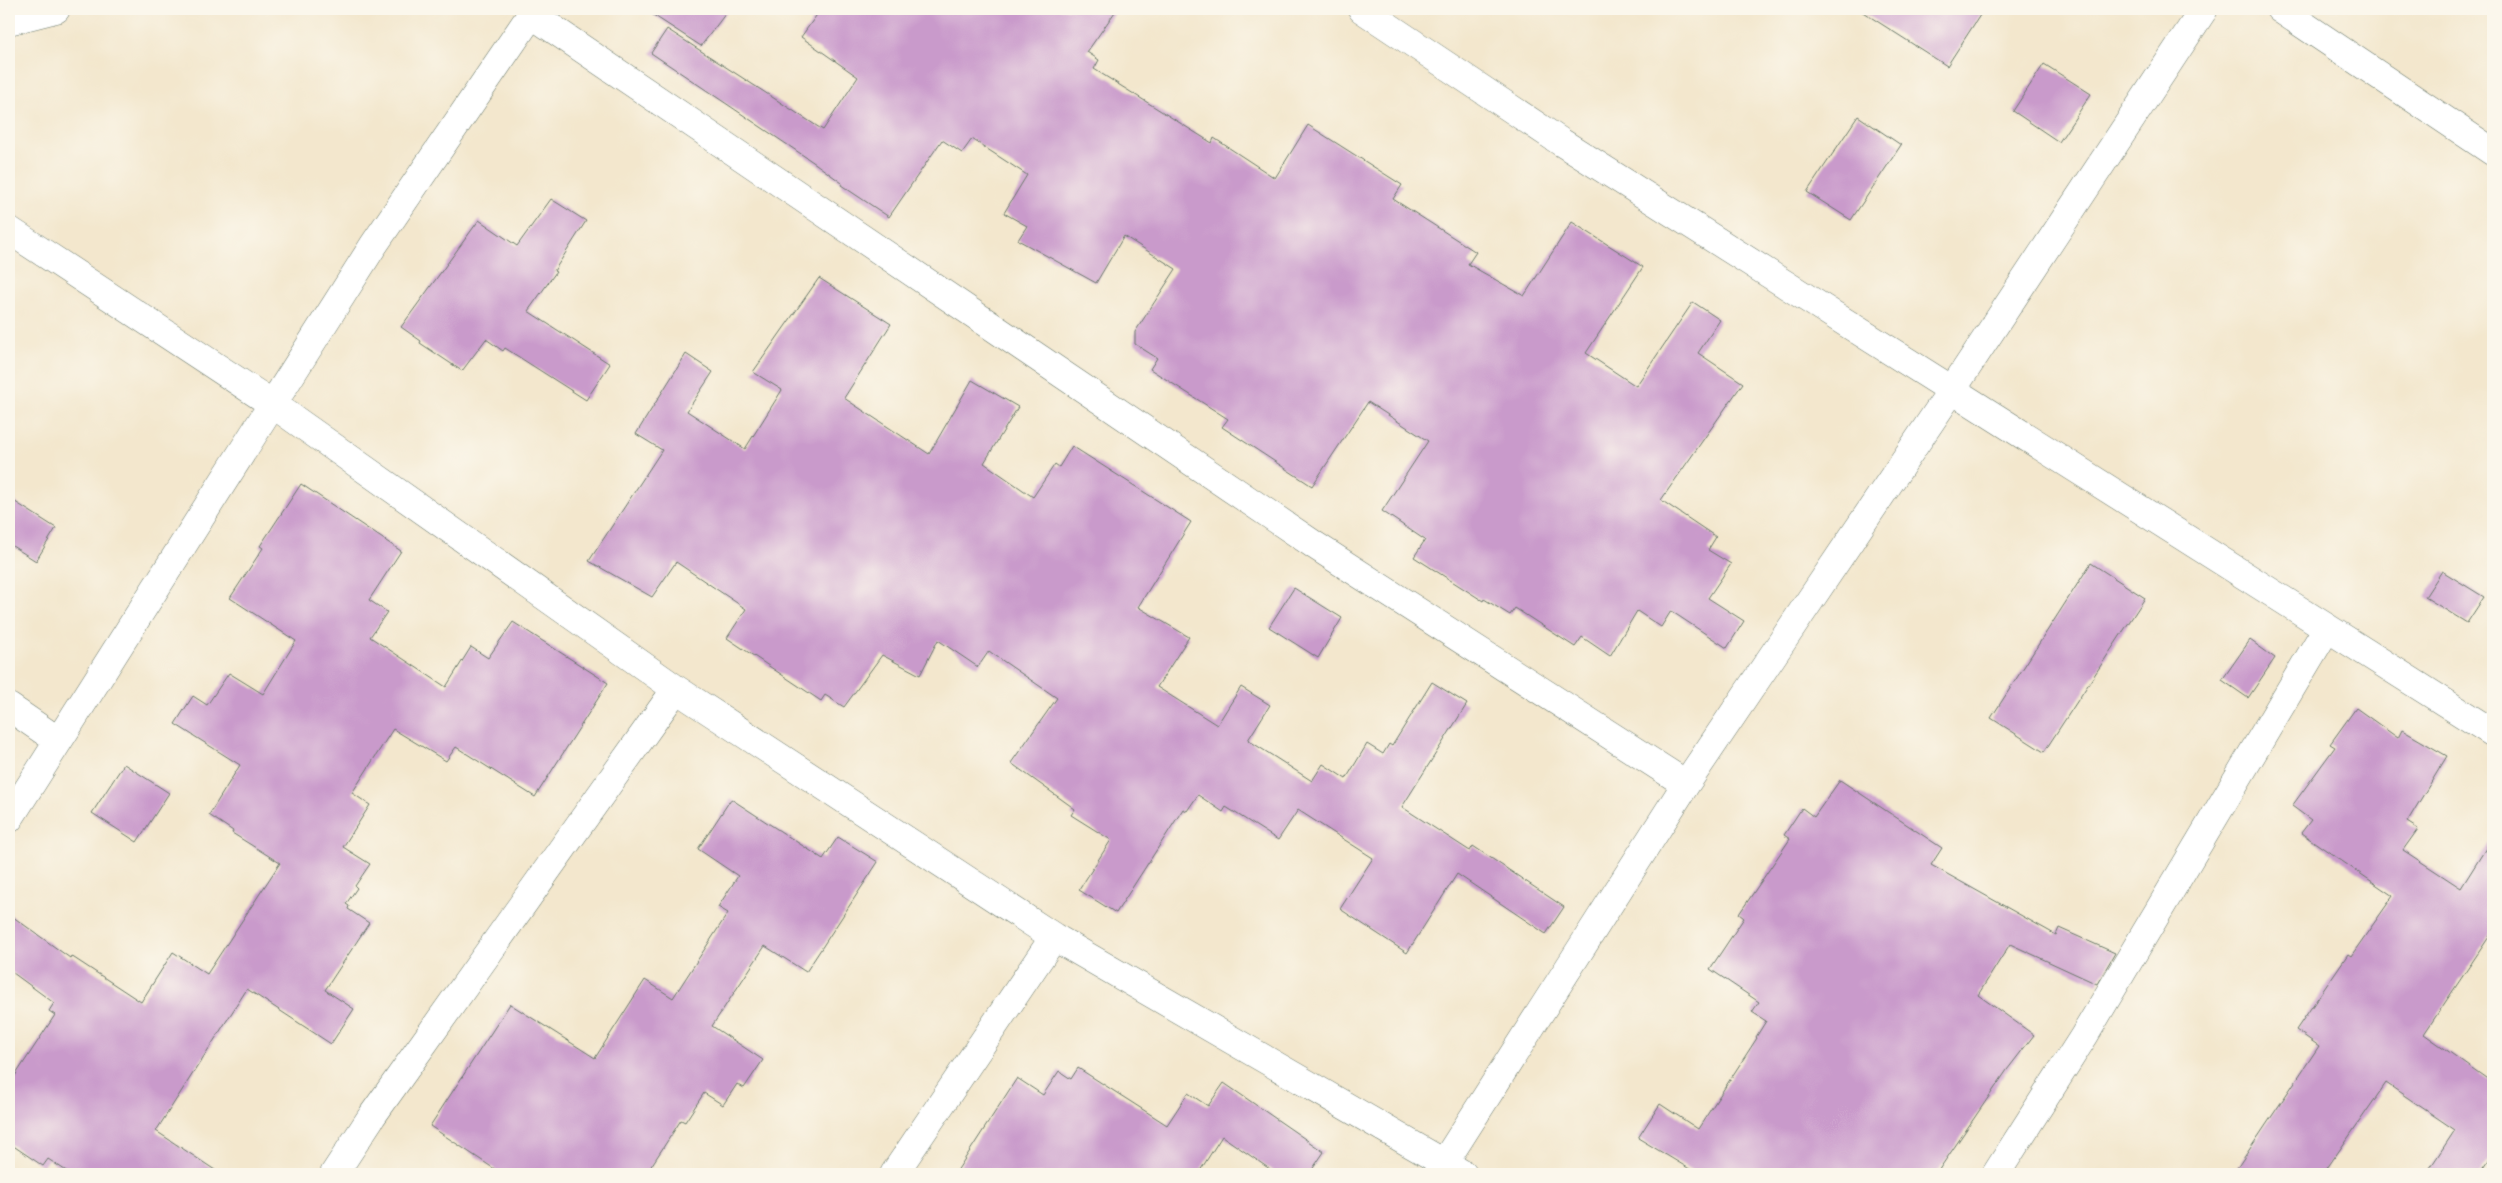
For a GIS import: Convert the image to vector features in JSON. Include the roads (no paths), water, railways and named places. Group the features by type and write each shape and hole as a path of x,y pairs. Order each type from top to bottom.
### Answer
{"street":[{"path":"9,21 56,9"},
{"path":"1362,9 1561,142 2493,733"},
{"path":"9,230 274,405 676,689 1054,937 1448,1170 1686,784 1952,390 2204,9"},
{"path":"2280,9 2493,152"},
{"path":"9,819 57,740 274,405 373,246 533,12 1316,546 1686,784"},
{"path":"1996,1174 2084,1036 2327,628"},
{"path":"334,1174 372,1116 676,689"},
{"path":"9,707 57,740"},
{"path":"894,1174 1054,937"}]}
